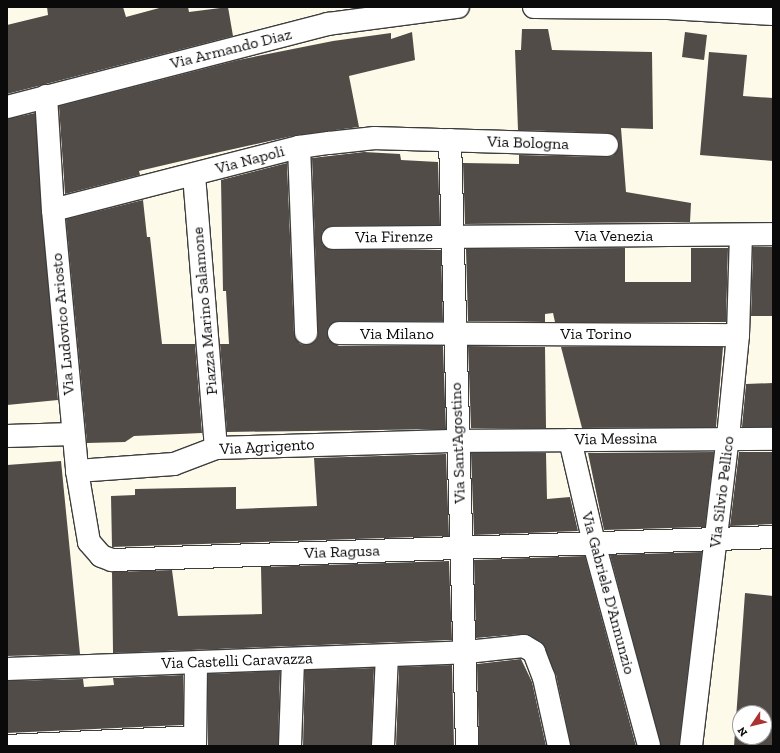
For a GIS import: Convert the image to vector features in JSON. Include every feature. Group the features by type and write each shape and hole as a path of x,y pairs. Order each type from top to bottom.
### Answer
{"street":[{"name":"Via Armando Diaz","path":"7,107 328,24 458,7"},
{"path":"534,7 668,8 773,14"},
{"name":"Via Ludovico Ariosto","path":"46,96 53,210 73,434 87,533 93,550"},
{"name":"Via Napoli","path":"53,210 299,147 375,138 450,140"},
{"name":"Via Bologna","path":"450,140 607,145"},
{"name":"Via Sant'Agostino","path":"450,140 455,236 454,334 467,652 467,746"},
{"path":"299,147 306,333"},
{"name":"Piazza Marino Salamone","path":"194,175 216,448"},
{"name":"Via Venezia","path":"455,236 741,236 773,234"},
{"name":"Via Firenze","path":"333,238 455,236"},
{"name":"Via Silvio Pellico","path":"692,746 728,438 738,335 741,236"},
{"name":"Via Milano","path":"339,333 454,334"},
{"name":"Via Torino","path":"454,334 738,335"},
{"path":"7,436 73,434"},
{"name":"Via Messina","path":"459,441 773,438"},
{"name":"Via Gabriele D'Annunzio","path":"570,440 594,543 649,746"},
{"name":"Via Agrigento","path":"77,470 174,464 216,448 459,441"},
{"name":"Via Ragusa","path":"93,550 112,560 594,543 716,541 773,537"},
{"name":"Via Castelli Caravazza","path":"7,669 387,656 530,648 544,678 559,746"},
{"path":"382,746 387,656"},
{"path":"290,746 293,659"},
{"path":"7,746 195,742 196,663"}],"building":[{"path":"47,7 123,7 126,17 163,7 188,7 189,12 228,7 233,36 7,94 7,25 48,15"},
{"path":"522,29 548,29 552,50 652,52 653,129 621,128 626,192 691,203 690,222 465,224 463,163 519,164 519,155 607,157 613,156 619,146 618,139 607,133 518,130 515,50 521,50"},
{"path":"412,32 415,60 349,76 359,127 297,135 220,152 139,171 140,175 65,194 59,106 238,60 333,41 391,33 391,39"},
{"path":"685,32 707,35 704,60 682,57"},
{"path":"709,52 747,55 743,96 773,98 773,161 700,155"},
{"path":"35,113 58,400 7,405 7,119"},
{"path":"364,152 400,154 401,160 438,162 440,225 332,226 322,232 322,244 333,250 441,250 443,321 339,321 328,327 328,339 339,346 443,346 446,429 227,432 220,344 229,344 226,291 223,291 221,180 287,163 294,333 300,344 307,345 317,339 318,333 312,158"},
{"path":"143,200 147,237 150,237 162,344 195,344 202,433 134,436 125,442 87,443 66,219"},
{"path":"753,247 773,247 773,316 751,316"},
{"path":"625,248 625,282 691,282 691,248 728,248 726,322 555,322 553,313 545,314 545,322 468,321 466,249"},
{"path":"468,346 545,347 546,428 471,428"},
{"path":"561,347 723,347 716,427 582,428"},
{"path":"773,383 773,427 742,427 746,384"},
{"path":"714,452 705,527 604,530 588,453"},
{"path":"739,452 773,452 773,524 730,526"},
{"path":"471,453 546,453 547,499 570,497 578,531 474,535"},
{"path":"446,454 449,536 112,547 111,496 135,495 135,489 236,487 236,509 317,506 314,458"},
{"path":"61,461 80,654 7,656 7,465"},
{"path":"702,552 679,746 661,746 610,555"},
{"path":"585,556 636,746 571,746 556,675 541,642 523,634 476,638 474,560"},
{"path":"449,561 452,640 113,653 112,572 172,570 178,616 262,614 261,567"},
{"path":"745,593 773,596 772,746 734,746 772,745 772,705 737,705"},
{"path":"521,659 532,682 546,746 479,746 477,664"},
{"path":"452,665 454,746 396,746 399,667"},
{"path":"374,668 371,746 303,746 305,670"},
{"path":"280,671 278,746 208,746 208,674"},
{"path":"183,675 183,725 7,733 7,681 83,679 84,687 114,685 113,678"}]}
